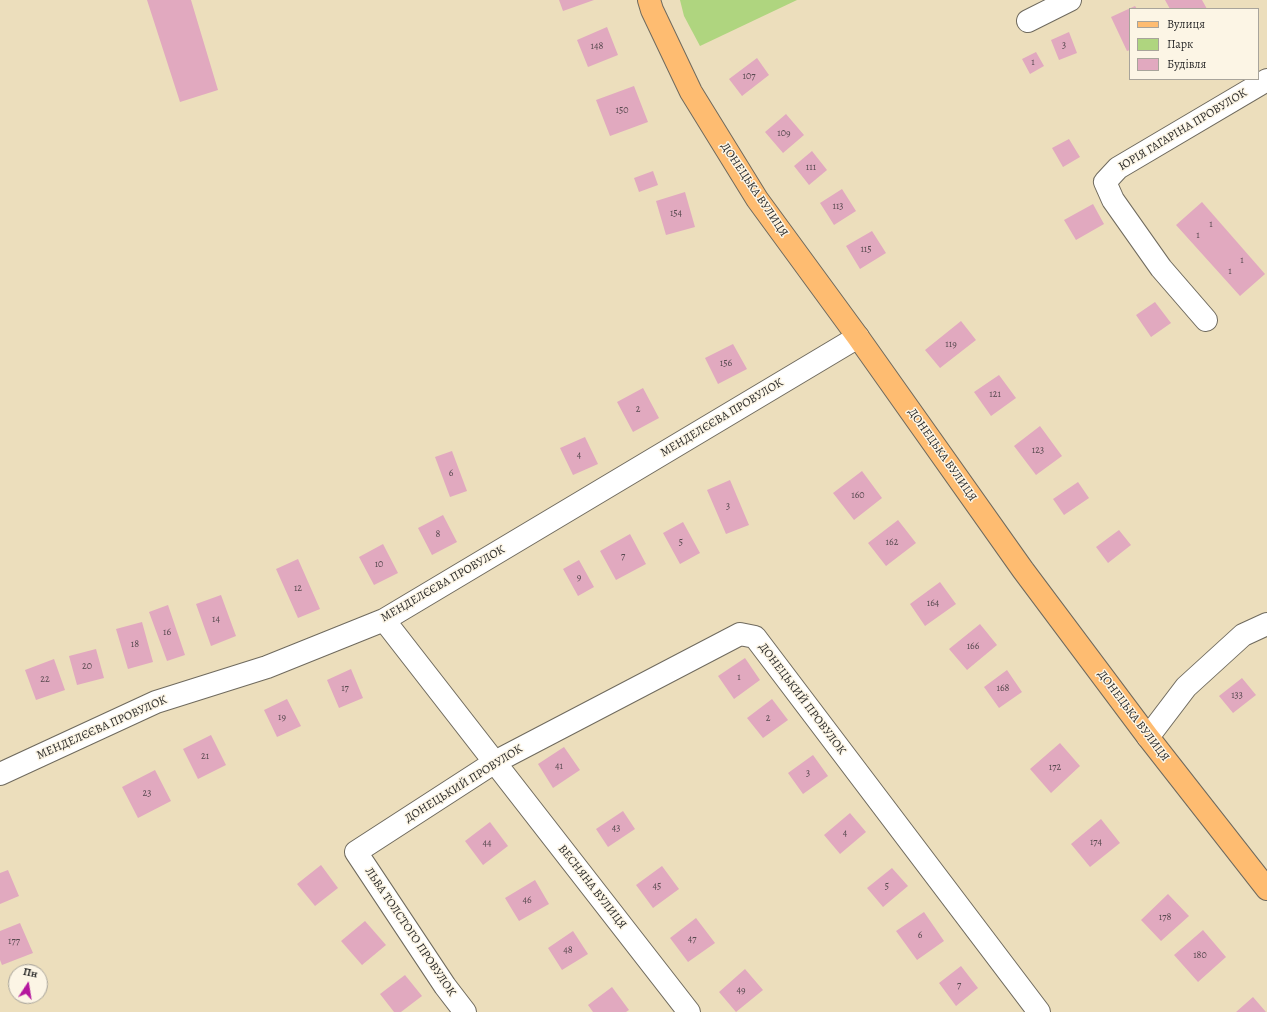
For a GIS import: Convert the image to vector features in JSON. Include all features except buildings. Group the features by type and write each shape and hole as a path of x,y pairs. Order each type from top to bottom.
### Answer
{"main road":[{"name":"ДОНЕЦЬКА ВУЛИЦЯ","path":"649,0 652,10 691,92 757,199 858,337 1023,570 1148,737 1267,888"}],"street":[{"path":"1028,21 1070,0"},
{"name":"ЮРІЯ ГАГАРІНА ПРОВУЛОК","path":"1206,320 1161,268 1113,200 1105,182 1118,168 1267,80"},
{"name":"МЕНДЕЛЄЄВА ПРОВУЛОК","path":"0,774 156,702 267,667 384,620 858,337"},
{"name":"ВЕСНЯНА ВУЛИЦЯ","path":"384,620 689,1012"},
{"path":"1148,737 1186,687 1243,635 1267,624"},
{"name":"ДОНЕЦЬКИЙ ПРОВУЛОК","path":"356,852 495,762 740,634 755,637 1039,1012"},
{"name":"ЛЬВА ТОЛСТОГО ПРОВУЛОК","path":"356,852 445,986 465,1012"}],"green space":[{"path":"680,0 797,0 700,46 684,16"}]}
